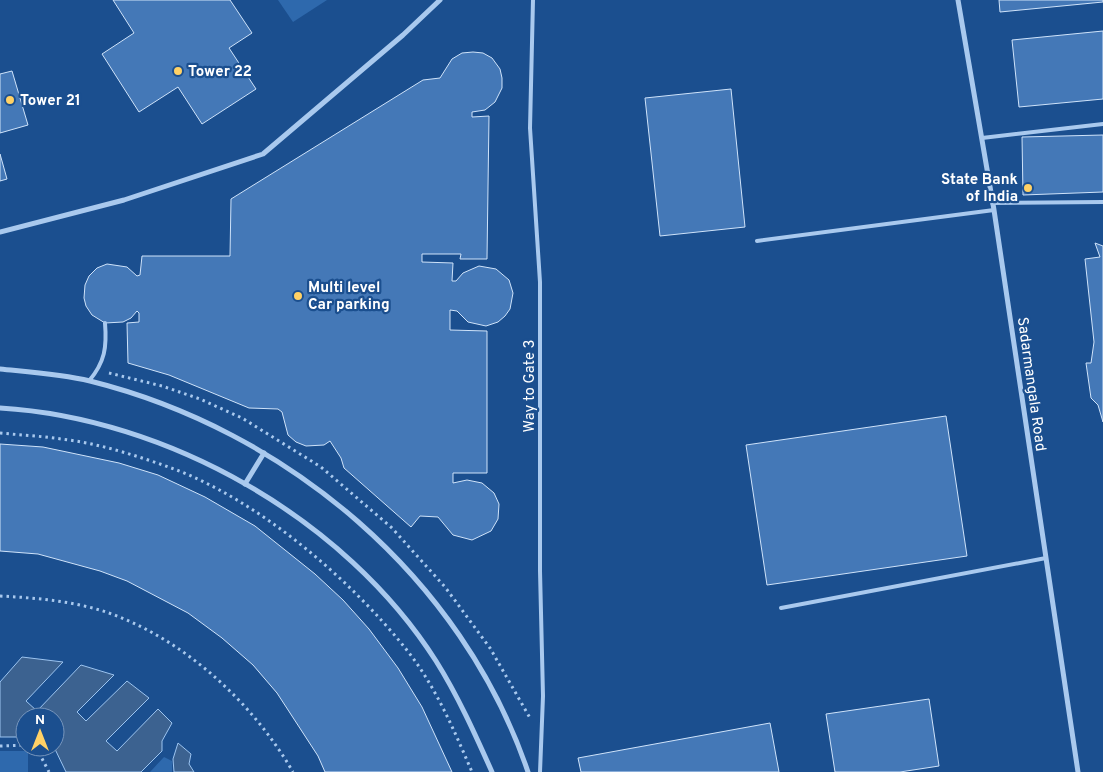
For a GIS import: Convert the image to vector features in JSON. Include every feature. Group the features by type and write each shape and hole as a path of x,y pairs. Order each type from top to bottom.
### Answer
{"street":[{"path":"0,232 124,200 263,154 403,35 440,0"},
{"name":"Sadarmangala Road","path":"958,0 994,210 1078,772"},
{"path":"0,370 89,381 176,409 264,453 303,477 339,504 372,533 429,595 469,650 497,698 528,772"},
{"path":"0,408 28,409 84,419 156,440 245,484 307,526 348,560 394,605 435,660 466,712 492,772"},
{"path":"245,484 264,453"}],"lane":[{"name":"Way to Gate 3","path":"533,0 530,128 540,282 540,571 544,696 540,772"},
{"path":"982,138 1103,124"},
{"path":"992,202 1103,202"},
{"path":"757,241 994,210"},
{"path":"89,381 104,359 106,344 105,323"},
{"path":"780,608 1046,558"}],"path":[{"path":"0,434 62,439 121,452 176,470 240,501 305,548 364,602 406,650 449,717 472,772"},
{"path":"0,596 73,603 110,614 159,636 203,668 244,706 280,749 293,772"},
{"path":"0,746 15,745"},
{"path":"41,757 49,772"}],"shaded area":[{"path":"278,0 327,0 293,22"},
{"path":"22,657 63,662 26,701 33,707 15,707 15,737 0,737 0,682"},
{"path":"81,665 114,675 77,712 86,721 127,681 149,698 106,741 117,751 158,709 172,723 162,741 162,751 141,772 66,772 59,757 65,757 65,707 41,707"},
{"path":"178,743 191,754 189,764 194,772 174,772 173,759"},
{"path":"0,751 15,751 15,757 28,757 28,772 0,772"},
{"path":"164,757 172,761 172,772 150,772"}],"building":[{"name":"Tower 22","path":"113,0 230,0 252,33 229,48 256,89 202,124 178,87 139,112 102,54 134,33"},
{"path":"999,0 1103,0 1103,2 1000,12"},
{"path":"1103,31 1103,99 1019,107 1012,40"},
{"name":"Multi level Car parking","path":"462,53 483,53 492,58 500,69 502,78 502,88 495,102 485,110 472,112 472,117 489,116 487,259 460,259 461,254 422,254 422,262 453,263 452,281 456,281 463,273 479,266 496,269 509,280 513,293 510,309 505,316 498,322 486,326 468,322 457,311 450,310 450,330 487,331 487,473 453,473 453,483 467,480 482,483 494,493 499,504 498,519 491,531 472,540 453,535 438,517 420,516 411,527 344,468 341,458 330,441 324,445 306,446 296,442 288,435 282,412 278,409 249,408 169,375 128,363 127,323 139,322 139,313 137,311 131,318 123,322 105,323 92,315 86,306 84,298 85,285 89,276 97,268 107,264 127,267 137,276 140,275 142,256 230,256 231,199 423,80 440,78 452,59"},
{"name":"Tower 21","path":"12,71 28,125 0,133 0,74"},
{"path":"731,89 745,227 660,236 645,98"},
{"path":"1103,135 1103,192 1023,195 1022,137"},
{"path":"0,154 7,179 0,181"},
{"path":"1095,243 1103,246 1103,422 1098,405 1091,398 1086,363 1091,363 1094,342 1085,259 1100,257"},
{"path":"946,416 967,556 767,585 746,445"},
{"path":"0,444 43,447 119,463 158,475 205,497 255,526 315,574 343,600 369,629 398,668 422,707 452,772 325,772 318,756 277,693 253,665 222,638 188,613 127,581 100,571 38,554 0,551"},
{"path":"929,699 939,766 900,772 835,772 826,714"},
{"path":"770,723 779,772 581,772 578,758"}],"place":[{"name":"Tower 22","path":"178,71"},
{"name":"Tower 21","path":"10,100"},
{"name":"State Bank of India","path":"1028,188"},
{"name":"Multi level Car parking","path":"298,296"}]}
